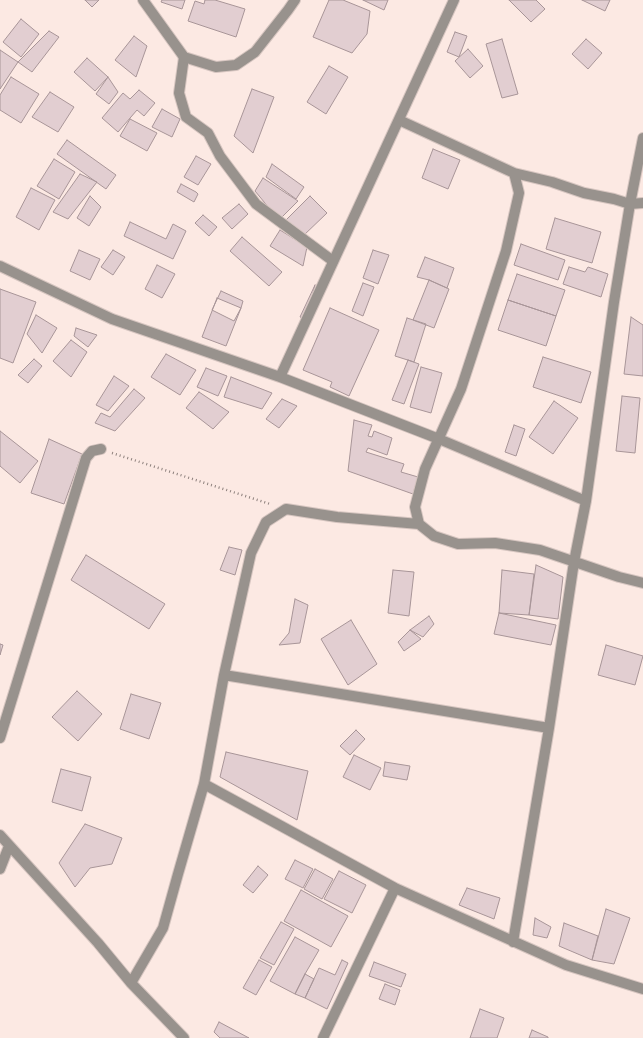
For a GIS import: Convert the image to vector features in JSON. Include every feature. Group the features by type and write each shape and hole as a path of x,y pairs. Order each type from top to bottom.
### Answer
{"street":[{"path":"143,0 184,57 216,67 236,65 255,52 295,0"},
{"path":"280,377 454,0"},
{"path":"184,57 179,93 186,117 208,133 220,156 256,204 333,261"},
{"path":"399,120 514,173 552,182 584,193 630,204 643,203"},
{"path":"514,942 574,562 586,501 614,302 630,204 643,138"},
{"path":"419,524 415,507 425,469 461,389 506,251 519,193 514,173"},
{"path":"0,266 112,318 280,377 439,439 586,501"},
{"path":"0,738 86,458 92,451 101,449"},
{"path":"131,983 163,928 204,784 224,675 251,553 266,522 286,509 337,517 419,524 434,536 458,544 495,543 540,550 643,583"},
{"path":"224,675 549,728"},
{"path":"204,784 395,888 566,965 643,989"},
{"path":"0,835 98,943 131,983 184,1038"},
{"path":"0,869 9,846"},
{"path":"323,1038 395,888"}],"path":[{"path":"101,449 286,509"}],"building":[{"path":"85,0 99,0 92,7"},
{"path":"162,0 185,0 182,9 161,2"},
{"path":"205,0 215,0 245,9 236,37 188,21 195,1 204,4"},
{"path":"329,0 343,0 370,11 367,34 352,53 313,37"},
{"path":"363,0 388,0 384,10"},
{"path":"509,0 536,0 545,9 531,22"},
{"path":"582,0 610,0 605,11"},
{"path":"21,19 39,34 21,57 3,42"},
{"path":"49,31 59,37 32,72 18,62"},
{"path":"455,32 467,36 459,57 447,52"},
{"path":"134,36 147,46 136,77 115,60"},
{"path":"502,39 518,94 502,98 486,44"},
{"path":"586,39 602,53 588,69 572,54"},
{"path":"468,49 483,66 470,78 455,61"},
{"path":"0,50 18,62 0,89"},
{"path":"87,58 108,77 95,91 74,72"},
{"path":"329,66 348,77 326,114 307,102"},
{"path":"11,77 39,94 21,123 0,110 0,95"},
{"path":"108,77 118,92 109,104 96,94"},
{"path":"252,89 274,97 253,153 234,136"},
{"path":"139,90 155,103 144,116 137,110 118,132 102,118 123,93 130,99"},
{"path":"50,92 74,107 58,132 32,117"},
{"path":"162,109 180,119 172,137 152,127"},
{"path":"130,119 157,133 147,151 120,136"},
{"path":"67,140 116,175 106,189 57,154"},
{"path":"433,149 460,160 448,189 422,178"},
{"path":"196,156 211,164 198,185 184,177"},
{"path":"54,159 75,172 59,199 37,186"},
{"path":"272,164 304,187 296,199 266,177"},
{"path":"80,174 97,182 68,219 53,212"},
{"path":"263,178 298,201 279,220 255,191"},
{"path":"181,184 198,194 194,202 177,192"},
{"path":"31,188 55,200 39,230 16,217"},
{"path":"90,196 101,207 89,226 77,218"},
{"path":"310,196 327,213 303,236 286,220"},
{"path":"239,204 248,214 232,229 222,218"},
{"path":"203,215 217,227 209,236 195,223"},
{"path":"555,218 601,232 592,263 546,249"},
{"path":"130,222 166,239 173,224 186,231 173,259 124,236"},
{"path":"280,230 307,247 303,266 270,246"},
{"path":"242,237 282,272 269,286 230,251"},
{"path":"521,244 565,260 558,280 514,265"},
{"path":"79,250 100,259 90,280 70,271"},
{"path":"113,250 125,257 113,275 101,267"},
{"path":"373,250 389,255 378,284 363,278"},
{"path":"425,257 454,268 447,288 429,280 417,277"},
{"path":"157,265 175,274 162,298 145,289"},
{"path":"569,267 585,272 588,267 608,274 601,297 563,284"},
{"path":"517,274 565,290 556,316 508,300"},
{"path":"429,280 449,289 434,328 413,320"},
{"path":"363,283 374,287 363,316 352,311"},
{"path":"315,285 306,319 300,317"},
{"path":"0,289 36,302 13,363 0,358"},
{"path":"221,291 243,301 234,321 212,310"},
{"path":"217,298 241,308 226,346 202,337"},
{"path":"508,300 556,316 546,346 498,330"},
{"path":"330,308 379,330 349,396 330,387 332,382 303,370"},
{"path":"36,315 57,328 42,353 27,334"},
{"path":"631,317 643,325 643,376 624,374"},
{"path":"407,318 426,324 414,362 395,356"},
{"path":"76,328 97,335 88,347 74,336"},
{"path":"71,340 87,352 71,377 53,361"},
{"path":"166,354 196,370 180,395 151,377"},
{"path":"543,357 591,372 581,403 533,387"},
{"path":"34,359 42,366 28,383 18,375"},
{"path":"408,360 419,364 404,404 392,400"},
{"path":"421,367 442,373 431,413 410,407"},
{"path":"206,368 227,376 218,396 197,387"},
{"path":"114,376 129,386 108,411 96,405"},
{"path":"231,377 272,393 262,409 224,397"},
{"path":"134,389 145,398 115,431 95,423 101,413 110,417"},
{"path":"199,392 229,412 213,429 186,408"},
{"path":"622,396 640,398 635,453 616,451"},
{"path":"282,399 297,406 279,428 266,419"},
{"path":"554,401 578,418 553,454 529,437"},
{"path":"354,420 372,425 368,436 372,437 374,431 392,438 387,455 368,448 366,452 404,464 401,472 418,477 413,494 348,471"},
{"path":"514,425 525,429 516,456 505,452"},
{"path":"0,431 38,461 20,483 0,466"},
{"path":"49,439 82,454 64,504 31,493"},
{"path":"229,547 242,550 235,575 220,570"},
{"path":"86,555 165,604 149,629 71,580"},
{"path":"536,565 563,577 558,619 529,615"},
{"path":"393,570 414,572 409,616 388,613"},
{"path":"502,570 534,574 529,615 499,613"},
{"path":"295,599 308,605 300,643 279,645 289,633"},
{"path":"499,613 556,625 551,645 494,634"},
{"path":"429,616 434,624 423,637 410,630"},
{"path":"351,620 377,664 348,685 321,639"},
{"path":"410,630 421,639 404,651 398,642"},
{"path":"0,644 3,645 0,655"},
{"path":"606,645 643,656 635,685 598,675"},
{"path":"77,691 102,714 78,741 52,717"},
{"path":"131,694 161,703 149,739 120,729"},
{"path":"356,730 365,739 350,755 340,746"},
{"path":"226,752 308,771 297,820 220,777"},
{"path":"354,755 381,768 370,790 343,777"},
{"path":"385,762 410,766 407,780 383,776"},
{"path":"61,769 91,777 82,811 52,802"},
{"path":"85,824 122,838 112,864 90,868 75,887 59,863"},
{"path":"295,860 313,869 303,888 285,879"},
{"path":"258,866 268,875 253,893 243,885"},
{"path":"315,869 333,879 322,899 304,889"},
{"path":"339,871 366,885 352,913 324,899"},
{"path":"467,888 500,898 494,919 459,905"},
{"path":"301,890 348,916 331,947 284,921"},
{"path":"606,909 630,918 614,964 592,960"},
{"path":"535,918 551,927 547,938 533,935"},
{"path":"281,922 294,929 274,965 260,958"},
{"path":"564,923 598,936 592,960 559,946"},
{"path":"295,937 319,950 295,994 270,981"},
{"path":"259,960 272,967 256,995 243,988"},
{"path":"342,960 348,963 327,1009 305,998 319,968 335,975"},
{"path":"374,962 406,974 401,987 369,976"},
{"path":"305,974 314,979 305,998 295,994"},
{"path":"385,984 400,990 395,1005 379,999"},
{"path":"480,1009 504,1018 497,1038 470,1038"},
{"path":"219,1022 249,1038 220,1038 214,1032"},
{"path":"532,1030 548,1037 548,1038 529,1038"}]}
